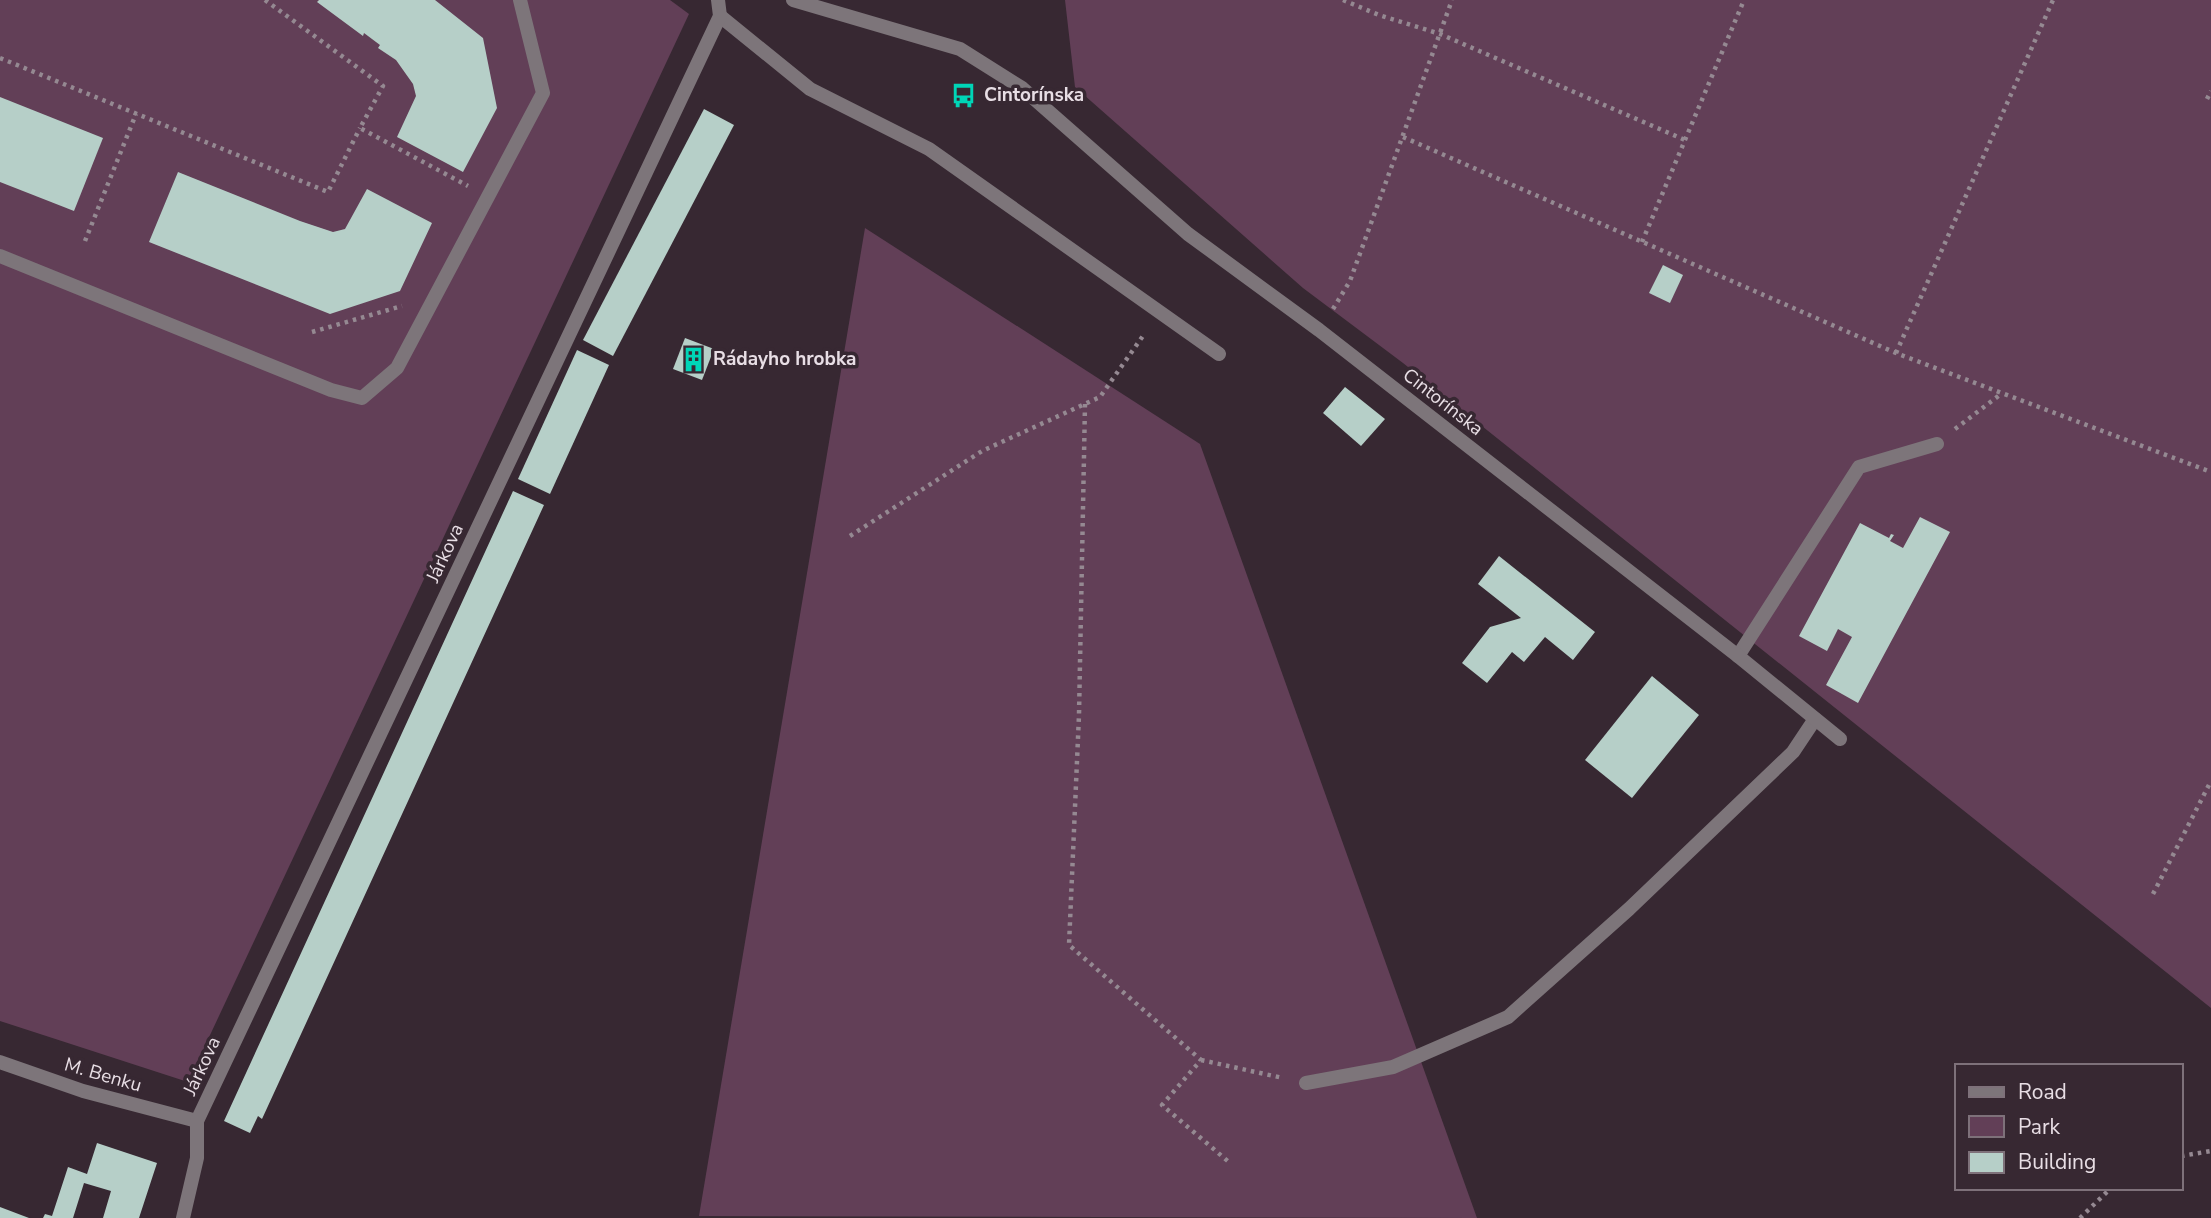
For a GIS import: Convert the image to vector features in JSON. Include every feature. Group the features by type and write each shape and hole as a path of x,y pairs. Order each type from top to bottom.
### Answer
{"street":[{"path":"0,256 331,390 362,398 397,368 544,93 520,0"},
{"path":"718,0 720,16 810,89 929,149 1219,354"},
{"name":"Cintorínska","path":"793,0 960,50 1022,88 1188,234 1319,330 1738,656 1840,739"},
{"name":"Járkova","path":"197,1121 720,16"},
{"path":"1738,656 1859,467 1937,444"},
{"path":"1306,1083 1393,1067 1508,1017 1629,909 1793,752 1815,719"},
{"name":"M. Benku","path":"0,1062 83,1091 197,1121"},
{"path":"183,1218 197,1158 197,1121"}],"path":[{"path":"0,58 328,192 383,86 265,0"},
{"path":"1343,0 1379,15 1440,34 1685,140"},
{"path":"1319,330 1350,281 1452,0"},
{"path":"1642,242 1744,0"},
{"path":"1896,354 2053,0"},
{"path":"2207,99 2211,91"},
{"path":"85,241 136,114"},
{"path":"360,128 472,188"},
{"path":"1403,137 1896,354 2211,472"},
{"path":"312,332 413,302"},
{"path":"850,536 982,451 1100,397 1160,312"},
{"path":"1937,444 2002,393"},
{"path":"1085,404 1079,715 1069,945 1202,1060 1306,1083"},
{"path":"2153,894 2211,782"},
{"path":"1202,1060 1162,1105 1230,1163"},
{"path":"2183,1156 2211,1151"},
{"path":"2080,1218 2108,1190"}],"green space":[{"path":"0,0 670,0 689,14 188,1082 0,1021"},
{"path":"1065,0 2211,0 2211,1008 1403,363 1303,288 1075,87"},
{"path":"865,228 1200,444 1477,1218 699,1216"}],"building":[{"path":"435,0 483,38 497,108 463,172 397,137 416,96 413,84 396,60 378,48 380,45 364,33 363,36 317,2"},
{"path":"0,97 103,138 74,211 0,182"},
{"path":"704,109 734,125 613,356 583,340"},
{"path":"178,172 333,232 345,229 367,189 432,223 400,291 330,314 149,242"},
{"path":"1663,265 1683,275 1670,303 1649,293"},
{"name":"Rádayho hrobka","path":"685,338 714,349 702,380 673,369"},
{"path":"577,350 609,365 550,494 518,479"},
{"path":"1345,387 1385,419 1361,446 1323,413"},
{"path":"513,491 544,505 262,1119 258,1116 250,1133 224,1121"},
{"path":"1920,517 1950,532 1858,703 1826,685 1852,637 1838,629 1827,651 1799,636 1860,523 1889,538 1891,534 1894,535 1890,541 1903,548"},
{"path":"1499,556 1595,632 1573,660 1545,637 1524,662 1512,652 1487,683 1462,663 1490,627 1521,618 1478,584"},
{"path":"1652,676 1699,715 1632,798 1585,760"},
{"path":"97,1143 157,1163 139,1218 103,1218 111,1191 84,1183 73,1218 43,1218 45,1214 52,1216 68,1167 87,1174"},
{"path":"0,1207 29,1218 0,1218"}],"place":[{"name":"Cintorínska","path":"964,95"},
{"name":"Rádayho hrobka","path":"693,359"}]}
